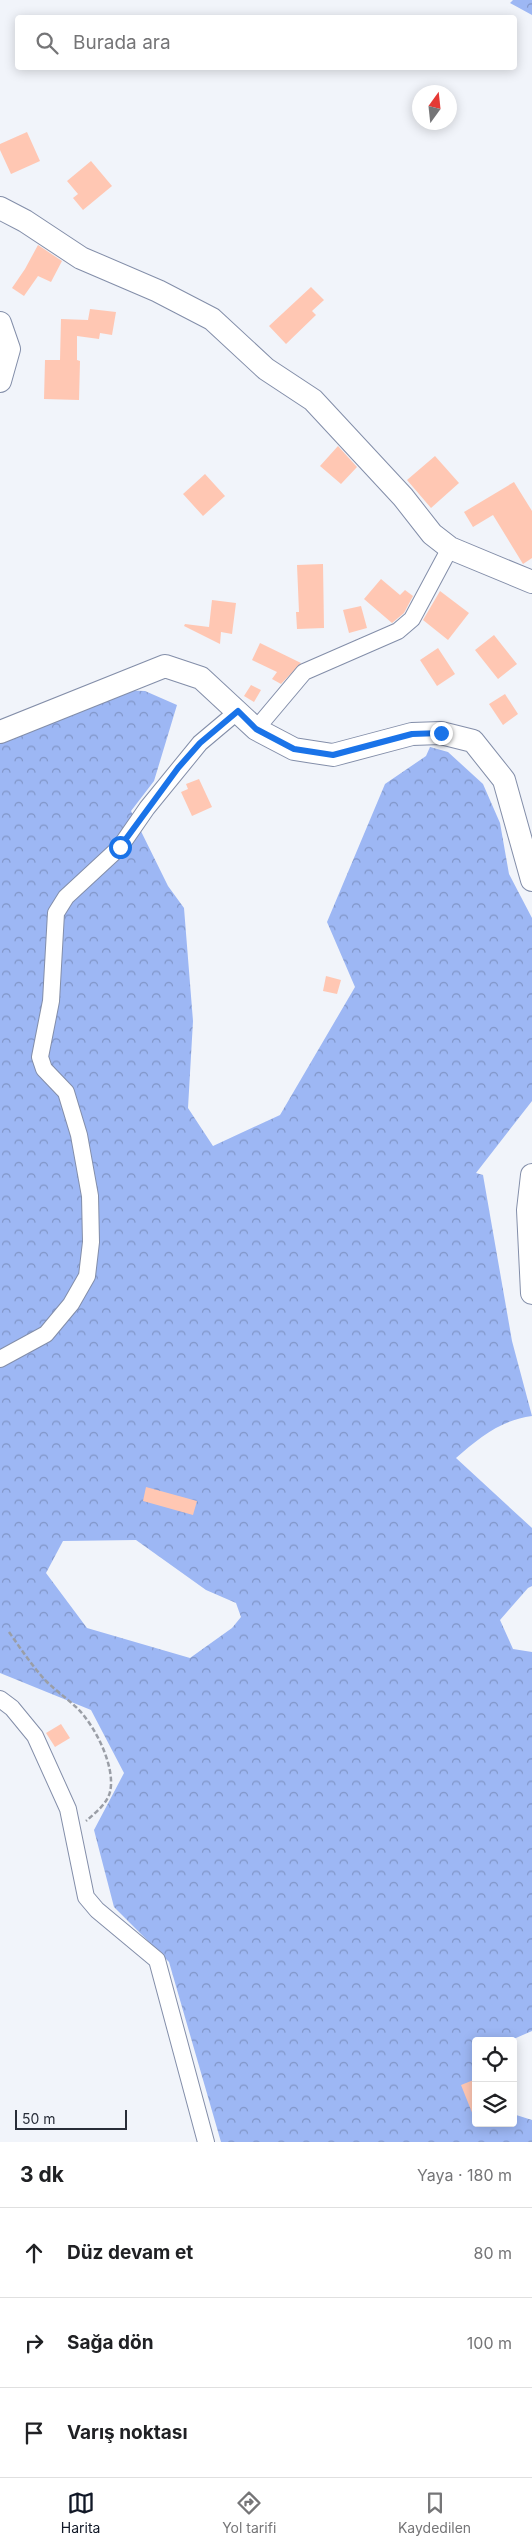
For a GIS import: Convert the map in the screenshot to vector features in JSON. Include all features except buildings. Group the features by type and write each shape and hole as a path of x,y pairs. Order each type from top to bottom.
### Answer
{"street":[{"path":"0,208 25,221 82,258 158,292 212,319 266,368 313,400 403,497 432,534 450,548 532,582"},
{"path":"0,323 8,349 0,381"},
{"path":"256,729 304,672 398,631 412,619 450,548"},
{"path":"0,732 165,666 201,678 256,729 294,749 333,755 412,734 441,733 473,741 504,780 532,880"},
{"path":"0,1359 46,1334 71,1304 87,1276 91,1242 90,1196 78,1135 66,1092 44,1069 40,1057 51,1001 56,913 66,897 120,847 147,808 200,743 238,711"},
{"path":"532,1175 528,1210 532,1293"},
{"path":"0,1699 12,1708 34,1736 68,1809 74,1832 77,1861 86,1897 97,1910 157,1960 206,2142"}],"path":[{"path":"10,1632 27,1659 46,1681 79,1710 100,1741 110,1772 110,1791 105,1803 74,1832"}],"green space":[{"path":"513,0 532,0 532,15 510,3"},
{"path":"120,690 145,691 177,705 154,781 131,811 168,886 184,908 193,1021 188,1108 213,1146 280,1115 355,987 327,922 385,784 426,756 430,747 448,752 483,784 500,823 509,874 532,918 532,1101 476,1173 483,1175 512,1341 532,1416 510,1421 500,1426 482,1437 456,1458 532,1528 532,1586 528,1588 500,1620 513,1649 532,1652 532,2031 517,2038 472,2037 472,2127 517,2127 517,2115 532,2120 532,2142 221,2142 169,1962 114,1907 94,1830 124,1773 91,1710 0,1673 0,738","holes":["136,1540 206,1590 236,1603 241,1617 232,1628 190,1658 87,1628 46,1573 63,1541"]}],"route":[{"path":"120,847 178,768 200,743 238,711 256,729 294,749 333,755 412,734 441,733"}]}
